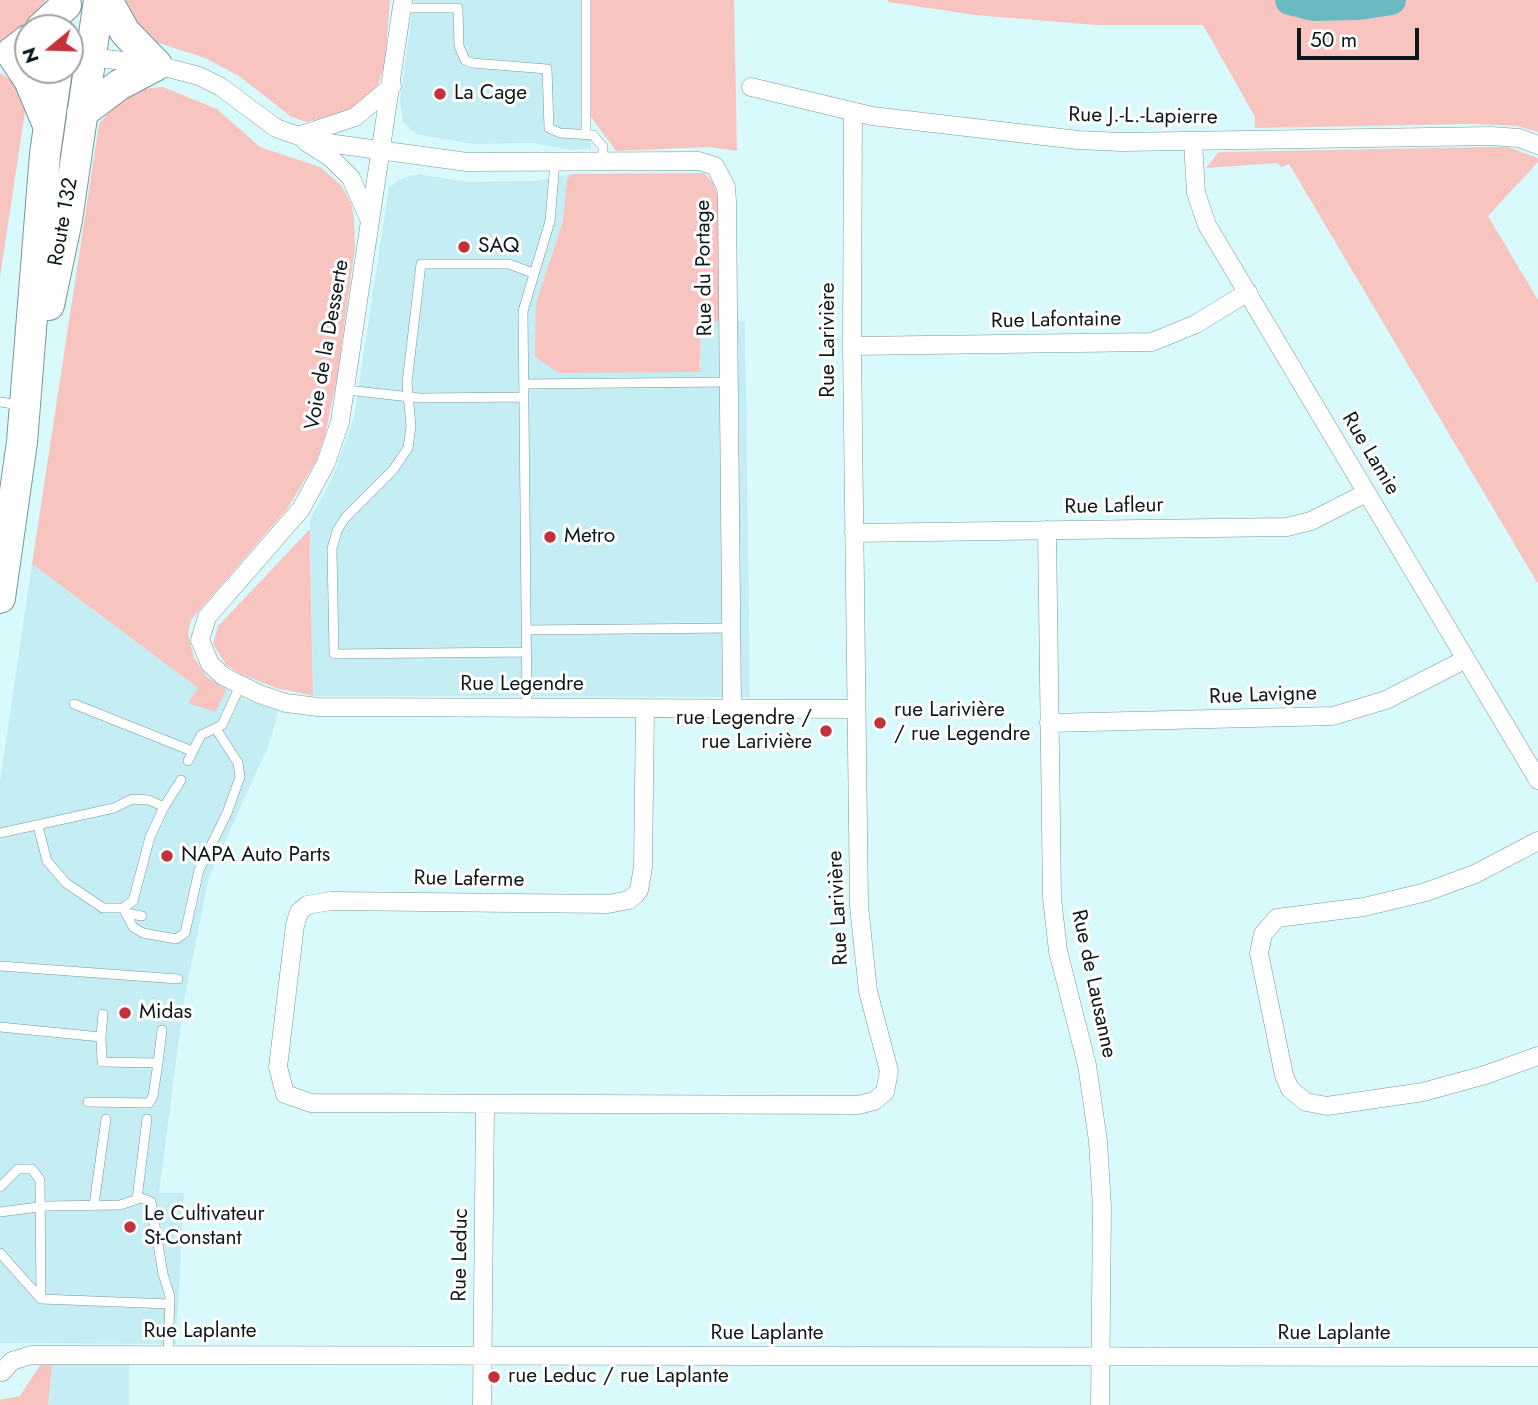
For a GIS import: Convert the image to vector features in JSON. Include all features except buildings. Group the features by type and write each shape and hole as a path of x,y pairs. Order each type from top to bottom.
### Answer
{"highway":[{"name":"Route 132","path":"18,405 66,220 99,0"},
{"path":"82,113 120,85 157,65 125,32 107,0"},
{"path":"31,84 49,125"},
{"name":"Route 132","path":"0,598 13,476 22,442 18,405 55,84"}],"street":[{"name":"Voie de la Desserte","path":"205,655 200,640 207,617 290,523 310,494 334,443 347,390 402,4"},
{"name":"Rue du Portage","path":"90,57 157,65 207,79 268,123 297,136 331,158 351,178 372,224"},
{"path":"297,136 355,117 392,86"},
{"name":"Rue J.-L.-Lapierre","path":"751,87 853,113 1025,136 1122,142 1491,136 1519,138 1538,145"},
{"name":"Rue Larivière","path":"285,1094 298,1101 311,1103 858,1105 874,1101 885,1092 889,1071 868,991 859,927 850,140 853,113"},
{"name":"Rue du Portage","path":"297,136 467,162 708,162 721,175 727,201 732,709"},
{"name":"Rue Lamie","path":"1193,141 1194,178 1200,209 1538,780"},
{"name":"Rue Lafontaine","path":"852,346 1152,342 1180,333 1248,292"},
{"name":"Rue Lafleur","path":"854,533 1287,527 1321,517 1366,493"},
{"name":"Rue de Lausanne","path":"1047,530 1054,927 1090,1079 1100,1156 1100,1405"},
{"name":"Rue Legendre","path":"205,655 216,670 240,686 276,700 318,707 856,709"},
{"name":"Rue Lavigne","path":"1049,723 1333,716 1387,700 1466,659"},
{"name":"Rue Laferme","path":"285,1094 278,1067 295,925 299,912 307,905 331,901 607,904 629,900 635,895 639,890 643,867 645,709"},
{"path":"1538,841 1475,874 1426,892 1364,907 1277,918 1263,934 1259,953 1284,1076 1290,1089 1306,1102 1327,1106 1413,1094 1485,1075 1538,1056"},
{"name":"Rue Leduc","path":"482,1405 485,1105"},
{"name":"Rue Laplante","path":"2,1372 12,1361 32,1355 1538,1357"}],"lane":[{"path":"586,0 586,133"},
{"path":"402,4 458,8 459,46 464,60 472,64 547,69 549,128 560,133 586,133 600,141 603,162"},
{"path":"527,708 523,311 550,221 555,163"},
{"path":"526,652 334,654 333,542 345,518 393,470 408,448 411,426 407,383 421,264 509,264 533,273"},
{"path":"524,384 729,382"},
{"path":"347,390 408,398 524,397"},
{"path":"526,630 732,628"},
{"path":"188,761 201,735 216,729 227,718 240,686"},
{"path":"74,704 192,751"},
{"path":"181,780 150,837 137,888 127,908 133,927 143,933 176,939 185,933 199,870 227,813 240,776 238,763 216,729"},
{"path":"0,833 114,808 132,799 149,800 164,807"},
{"path":"37,827 47,861 66,883 103,908 145,905"},
{"path":"137,888 148,890"},
{"path":"127,908 142,916"},
{"path":"0,966 178,979"},
{"path":"0,1027 102,1031 114,1034 102,1031"},
{"path":"88,1102 149,1102 153,1096 162,1030"},
{"path":"102,1031 102,1062 158,1063"},
{"path":"94,1205 106,1119"},
{"path":"137,1199 147,1119"},
{"path":"0,1187 11,1173 32,1169 40,1180 43,1206 41,1299"},
{"path":"0,1212 43,1206 120,1205 137,1199 147,1199 153,1209 170,1304 168,1355"},
{"path":"0,1253 41,1299 170,1304"}],"shaded area":[{"path":"0,0 46,0 37,14 14,14 14,36 0,42"},
{"path":"120,0 390,0 385,63 378,85 355,110 306,122 290,116 239,76 205,58 146,39"},
{"path":"414,0 590,0 591,149 570,150 534,143 472,144 416,134 403,122 400,100"},
{"path":"590,0 734,0 737,151 710,147 616,151 591,117"},
{"path":"888,0 1538,0 1538,132 1517,126 1470,124 1255,128 1255,117 1203,25 1096,25 975,15"},
{"path":"0,73 11,80 26,105 0,277"},
{"path":"163,87 217,109 260,147 320,167 341,185 351,203 354,218 355,247 337,378 325,436 316,461 287,509 191,620 188,634 194,658 207,677 226,690 216,712 188,703 198,688 32,564 99,124 117,103 141,89"},
{"path":"1508,147 1538,158 1538,162 1488,216 1538,300 1538,584 1289,164 1281,167 1278,163 1206,168 1218,153 1223,152"},
{"path":"704,173 713,183 719,200 720,321 701,322 700,372 559,373 535,357 536,303 563,221 567,179 571,174"},
{"path":"420,174 465,182 538,181 571,174 567,179 563,221 536,303 701,368 701,321 745,321 750,697 313,696 310,519 332,479 354,417 389,187 405,177"},
{"path":"310,529 313,696 276,688 241,674 226,665 213,644 218,626"},
{"path":"32,564 198,688 207,677 246,700 278,711 270,742 209,877 184,1000 159,1193 184,1193 176,1344 0,1343 0,781"},
{"path":"40,1365 52,1365 48,1405 0,1405 0,1400 20,1396"},
{"path":"52,1365 129,1365 129,1405 48,1405"}],"waterway":[{"path":"1290,0 1313,6 1359,5 1391,0"}],"place":[{"name":"La Cage","path":"440,94"},
{"name":"SAQ","path":"464,247"},
{"name":"Metro","path":"550,537"},
{"name":"rue Larivière / rue Legendre","path":"880,723"},
{"name":"rue Legendre / rue Larivière","path":"826,731"},
{"name":"NAPA Auto Parts","path":"167,856"},
{"name":"Midas","path":"125,1013"},
{"name":"Le Cultivateur St-Constant","path":"130,1227"},
{"name":"rue Leduc / rue Laplante","path":"494,1377"}]}
